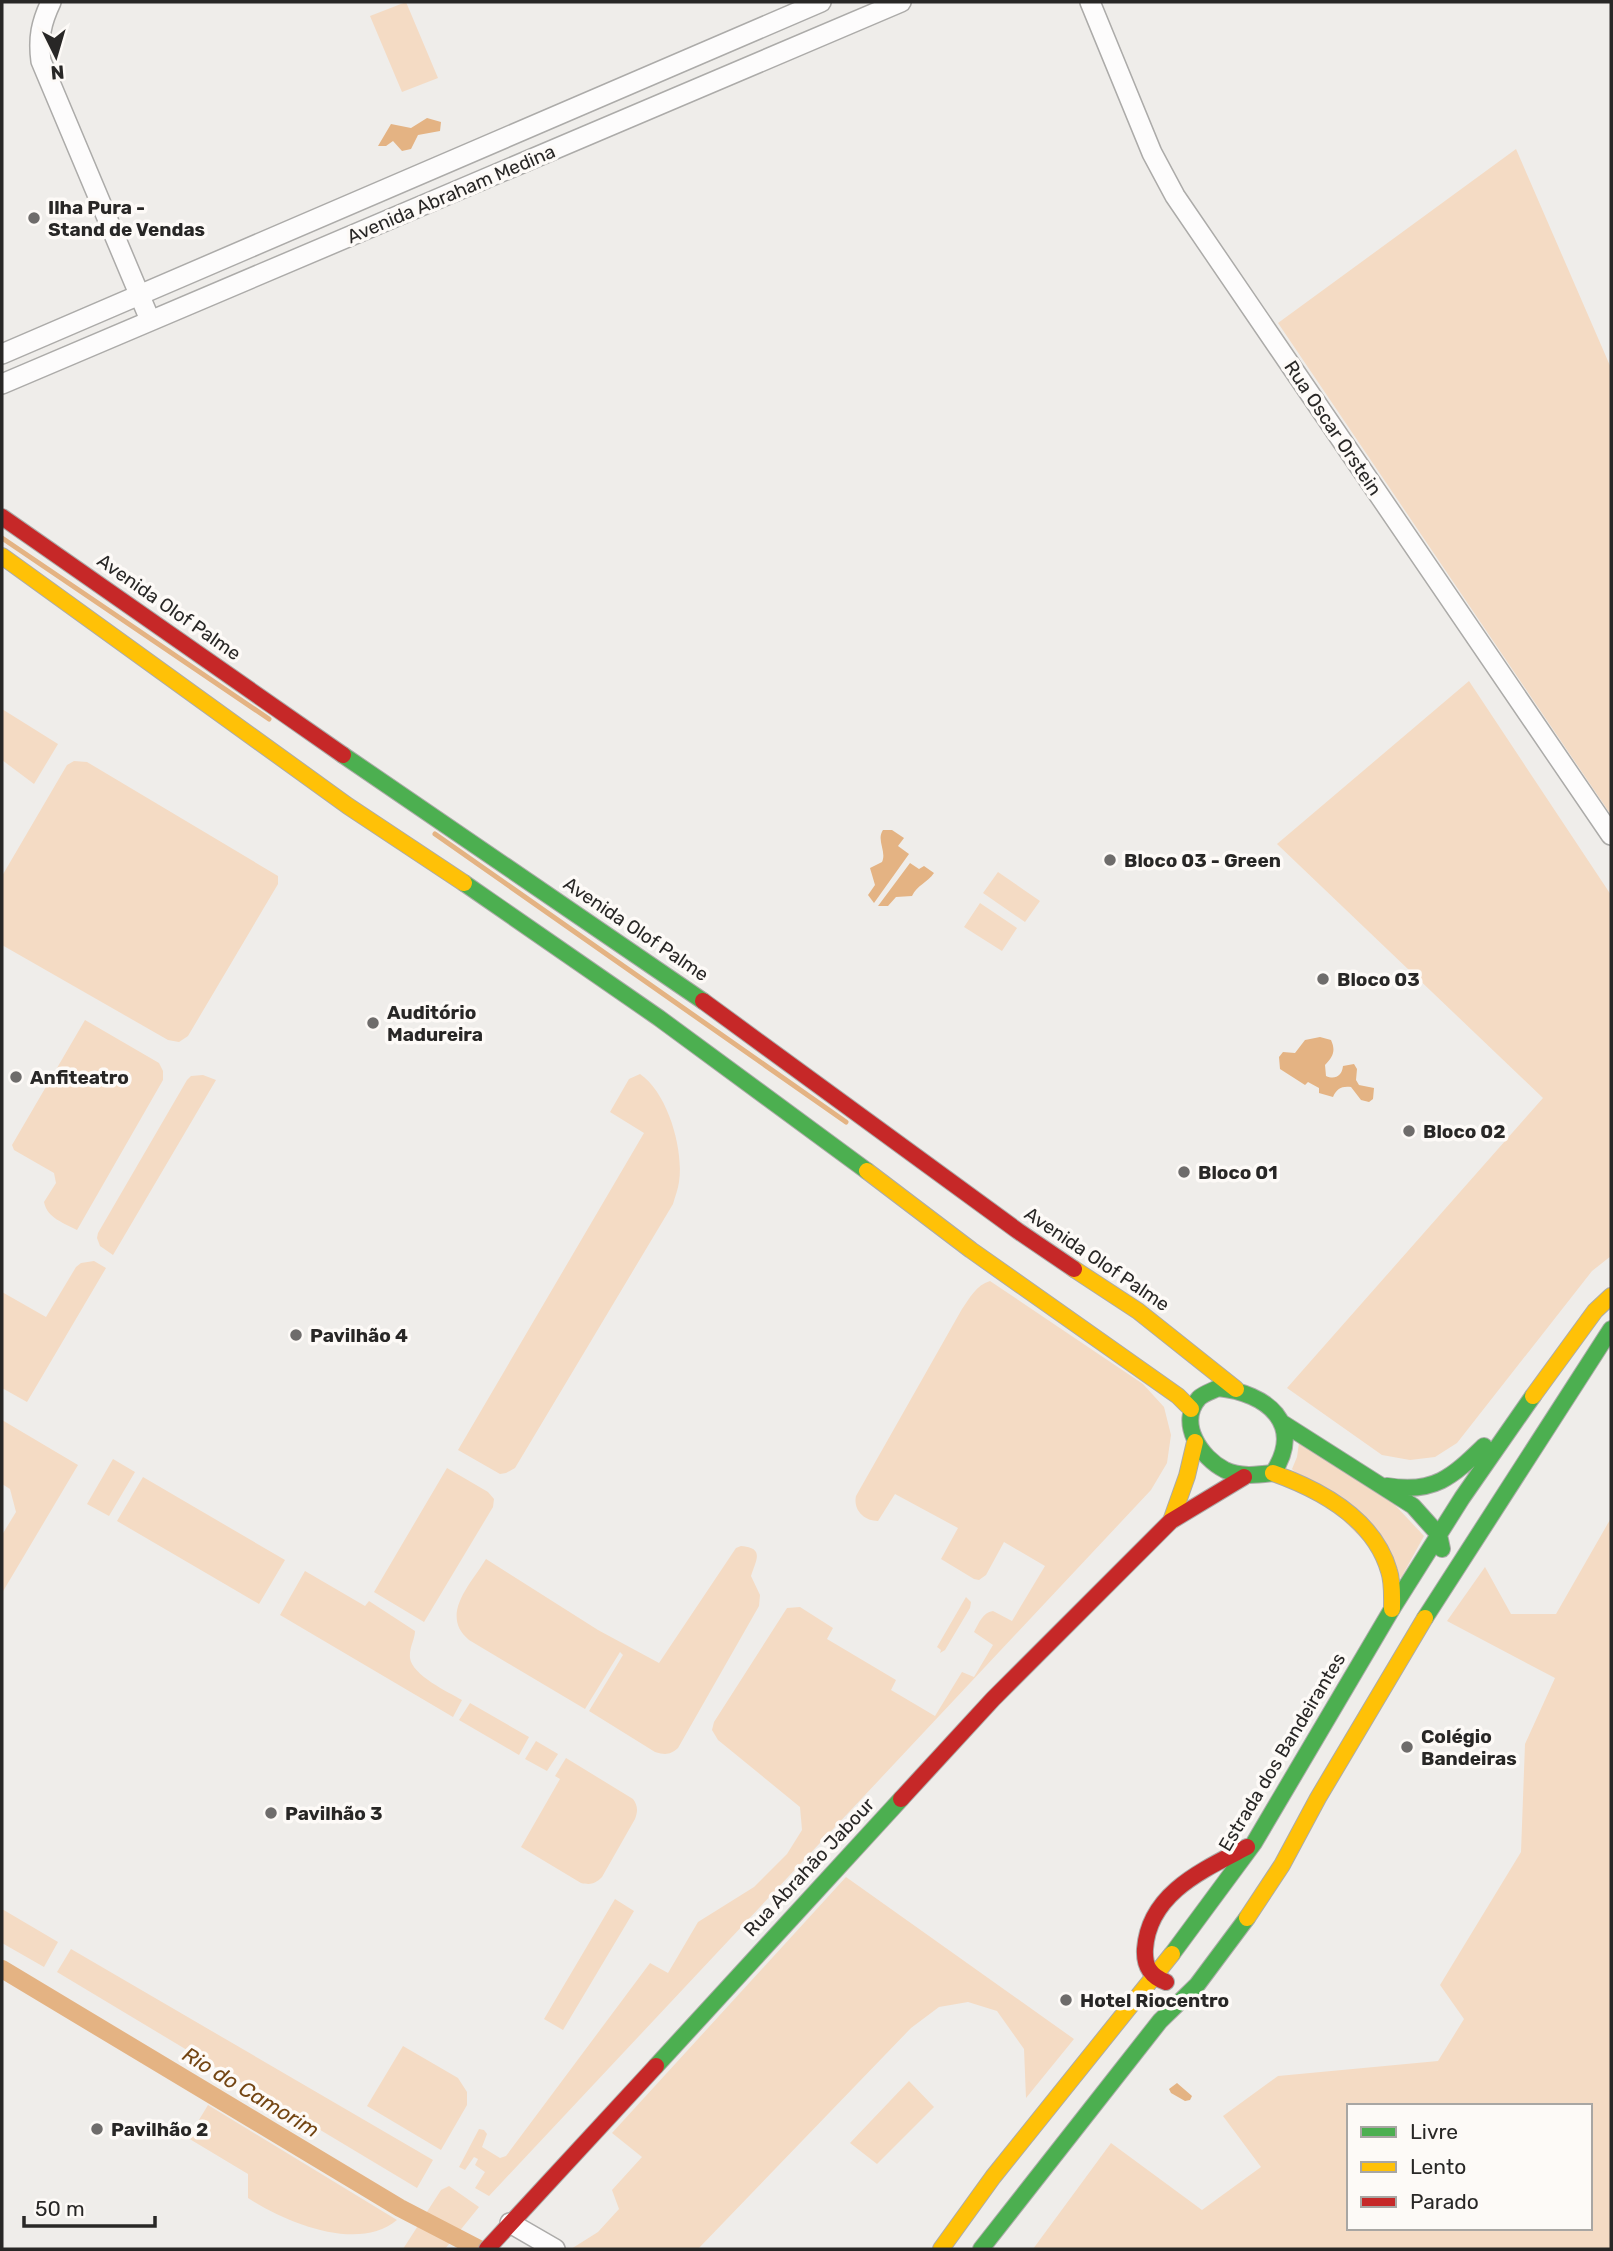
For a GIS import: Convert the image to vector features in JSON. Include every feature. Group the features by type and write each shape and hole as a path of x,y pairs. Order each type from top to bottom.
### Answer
{"street":[{"path":"51,2 40,31 38,43 41,61 150,320"},
{"name":"Avenida Abraham Medina","path":"2,354 821,2"},
{"name":"Avenida Abraham Medina","path":"2,384 901,2"},
{"name":"Rua Oscar Orstein","path":"1090,2 1152,153 1175,196 1611,835"},
{"path":"615,90 611,100 613,108 617,114 628,119"},
{"path":"577,106 589,116 591,123 588,136"},
{"path":"438,165 453,194"},
{"name":"Avenida Olof Palme","path":"2,517 370,774 667,975 1018,1231 1138,1311 1209,1364 1236,1389"},
{"path":"2,556 348,806 659,1018 816,1132 971,1250 1178,1396 1191,1409"},
{"name":"Estrada dos Bandeirantes","path":"941,2249 993,2176 1153,1977 1254,1843 1392,1609 1439,1535 1521,1412 1595,1311 1611,1296"},
{"path":"981,2249 1160,2021 1197,1985 1249,1915 1282,1865 1318,1798 1442,1589 1611,1329"},
{"path":"1273,1473 1285,1451 1285,1430 1261,1400 1236,1389 1218,1388 1210,1390 1195,1403 1191,1409 1191,1429 1195,1442 1212,1463 1226,1472 1244,1477 1273,1473 1308,1485 1339,1504 1356,1520 1379,1547 1385,1559 1392,1609"},
{"path":"1376,1484 1400,1489 1436,1486 1450,1479 1521,1412"},
{"path":"1281,1422 1331,1451 1376,1484 1413,1506 1439,1535 1444,1558 1442,1589"},
{"name":"Rua Abrahão Jabour","path":"1171,1521 1187,1476 1195,1442"},
{"name":"Rua Abrahão Jabour","path":"486,2249 993,1699 1171,1521 1244,1477"},
{"path":"1197,1985 1174,1985 1153,1977 1147,1966 1145,1944 1157,1908 1174,1890 1202,1870 1254,1843"},
{"path":"505,2228 555,2249"}],"shaded area":[{"path":"406,2 438,78 402,92 370,16"},
{"path":"427,118 441,122 440,131 418,135 411,149 402,151 393,141 386,146 378,146 391,124 411,128"},
{"path":"1516,149 1611,368 1611,815 1278,323"},
{"path":"1469,681 1611,895 1611,1256 1592,1271 1457,1443 1435,1457 1410,1460 1382,1455 1287,1388 1543,1098 1277,844"},
{"path":"2,709 58,744 34,784 2,760"},
{"path":"74,761 87,762 278,876 278,884 188,1036 179,1042 168,1040 2,945 2,876 67,765"},
{"path":"883,830 892,830 904,838 898,846 909,854 874,903 868,895 875,885 870,868 882,862"},
{"path":"910,863 919,869 924,866 934,873 912,896 896,897 888,906 878,906"},
{"path":"998,872 1040,901 1025,922 983,893"},
{"path":"980,903 1017,928 1002,951 964,927"},
{"path":"85,1020 159,1063 163,1080 77,1230 57,1219 46,1208 44,1202 56,1183 54,1173 14,1150 12,1145"},
{"path":"1320,1037 1331,1040 1333,1047 1332,1056 1325,1065 1326,1076 1338,1076 1343,1066 1354,1064 1359,1085 1374,1088 1373,1099 1369,1102 1361,1100 1351,1087 1340,1088 1333,1097 1319,1093 1319,1088 1308,1082 1305,1085 1280,1069 1279,1057 1283,1052 1295,1053 1305,1040"},
{"path":"640,1074 659,1094 672,1123 680,1169 679,1185 673,1204 515,1468 500,1474 458,1450 644,1133 610,1112 629,1079"},
{"path":"203,1075 216,1080 113,1255 100,1246 98,1233 187,1080 191,1076"},
{"path":"94,1261 106,1268 27,1402 2,1388 2,1292 46,1317 76,1267 81,1263"},
{"path":"990,1281 1143,1384 1164,1407 1171,1435 1167,1463 1151,1490 489,2196 475,2188 485,2172 475,2165 478,2159 474,2157 465,2170 459,2167 479,2129 487,2134 482,2147 500,2158 506,2156 650,1963 668,1973 698,1922 754,1887 787,1854 802,1830 800,1807 718,1740 712,1730 714,1722 787,1608 800,1607 833,1628 827,1639 896,1680 891,1690 935,1716 962,1672 974,1677 993,1645 974,1632 981,1619 993,1611 1012,1621 1045,1566 1004,1542 986,1575 979,1580 974,1579 941,1559 958,1528 895,1494 878,1521 864,1517 856,1506 856,1496 962,1309 977,1289"},
{"path":"2,1420 78,1465 2,1593 2,1535 16,1512 10,1489 2,1484"},
{"path":"1299,1443 1395,1505 1424,1536 1401,1578 1292,1469"},
{"path":"113,1459 135,1472 109,1516 87,1504"},
{"path":"447,1468 488,1492 494,1499 493,1507 424,1622 374,1592"},
{"path":"143,1477 285,1560 259,1604 117,1521"},
{"path":"1611,1518 1611,2249 1033,2249 1111,2143 1202,2210 1261,2167 1223,2116 1278,2076 1438,2061 1464,2019 1440,1985 1521,1852 1525,1744 1555,1678 1447,1621 1485,1567 1511,1614 1556,1614"},
{"path":"741,1546 756,1552 751,1576 760,1595 759,1606 678,1748 670,1753 655,1752 589,1711 623,1655 620,1652 585,1709 469,1640 457,1620 457,1610 466,1589 486,1559 598,1630 659,1663 736,1548"},
{"path":"305,1571 365,1606 369,1601 415,1631 410,1654 412,1664 432,1682 462,1700 453,1717 280,1615"},
{"path":"966,1597 971,1602 970,1608 945,1650 940,1653 941,1650 937,1647"},
{"path":"470,1703 529,1737 519,1755 459,1720"},
{"path":"536,1741 558,1754 547,1771 525,1759"},
{"path":"566,1758 633,1799 637,1806 635,1819 602,1877 588,1884 581,1883 521,1847 560,1779 555,1776"},
{"path":"846,1877 1074,2039 1026,2098 1024,2049 997,2011 968,2002 939,2007 911,2028 698,2249 571,2249 598,2232 619,2209 612,2190 642,2157 612,2133"},
{"path":"615,1899 634,1911 563,2030 544,2019"},
{"path":"2,1909 58,1942 44,1967 2,1943"},
{"path":"71,1949 433,2160 417,2188 57,1972"},
{"path":"403,2046 458,2078 467,2092 467,2105 441,2150 367,2106"},
{"path":"909,2081 934,2107 877,2164 850,2143"},
{"path":"1177,2083 1192,2096 1190,2100 1185,2101 1171,2093 1169,2089"},
{"path":"208,2105 397,2220 382,2229 364,2234 345,2234 325,2231 285,2218 248,2198 248,2174 188,2138"},
{"path":"449,2186 479,2207 445,2249 403,2249 441,2190"}],"waterway":[{"path":"2,538 269,719"},
{"path":"435,834 846,1122"},
{"name":"Rio do Camorim","path":"2,1969 400,2208 479,2249"}],"traffic: fast":[{"path":"343,755 703,1001"},
{"path":"464,883 659,1018 867,1171"},
{"path":"1425,1618 1611,1329"},
{"path":"1218,1388 1252,1396 1276,1414 1283,1426 1285,1440 1282,1455 1273,1473 1237,1474 1216,1464 1200,1449 1191,1429 1190,1418 1199,1398 1218,1388"},
{"path":"1172,1954 1254,1843 1392,1609 1462,1498 1533,1396"},
{"path":"1281,1422 1413,1506 1439,1535 1442,1549"},
{"path":"1387,1486 1417,1487 1441,1481 1484,1446"},
{"path":"656,2066 901,1799"},
{"path":"981,2249 1160,2021 1197,1985 1247,1918"}],"traffic: slow":[{"path":"2,556 348,806 464,883"},
{"path":"867,1171 971,1250 1178,1396 1191,1409"},
{"path":"1074,1269 1138,1311 1236,1389"},
{"path":"1533,1396 1595,1311 1611,1296"},
{"path":"1171,1521 1187,1476 1195,1442"},
{"path":"1273,1473 1327,1498 1343,1509 1371,1536 1389,1571 1392,1609"},
{"path":"1247,1918 1282,1865 1318,1798 1425,1618"},
{"path":"941,2249 993,2177 1172,1954"}],"traffic: jam":[{"path":"2,517 343,755"},
{"path":"703,1001 1074,1269"},
{"path":"901,1799 993,1699 1171,1521 1244,1477"},
{"path":"1166,1982 1149,1970 1146,1960 1149,1929 1156,1913 1167,1898 1196,1875 1247,1847"},
{"path":"487,2249 656,2066"}],"place":[{"name":"Ilha Pura - Stand de Vendas","path":"34,218"},
{"name":"Bloco 03 - Green","path":"1110,860"},
{"name":"Bloco 03","path":"1323,979"},
{"name":"Auditório Madureira","path":"373,1023"},
{"name":"Anfiteatro","path":"16,1077"},
{"name":"Bloco 02","path":"1409,1131"},
{"name":"Bloco 01","path":"1184,1172"},
{"name":"Pavilhão 4","path":"296,1335"},
{"name":"Colégio Bandeiras","path":"1407,1747"},
{"name":"Pavilhão 3","path":"271,1813"},
{"name":"Hotel Riocentro","path":"1066,2000"},
{"name":"Pavilhão 2","path":"97,2129"}]}
